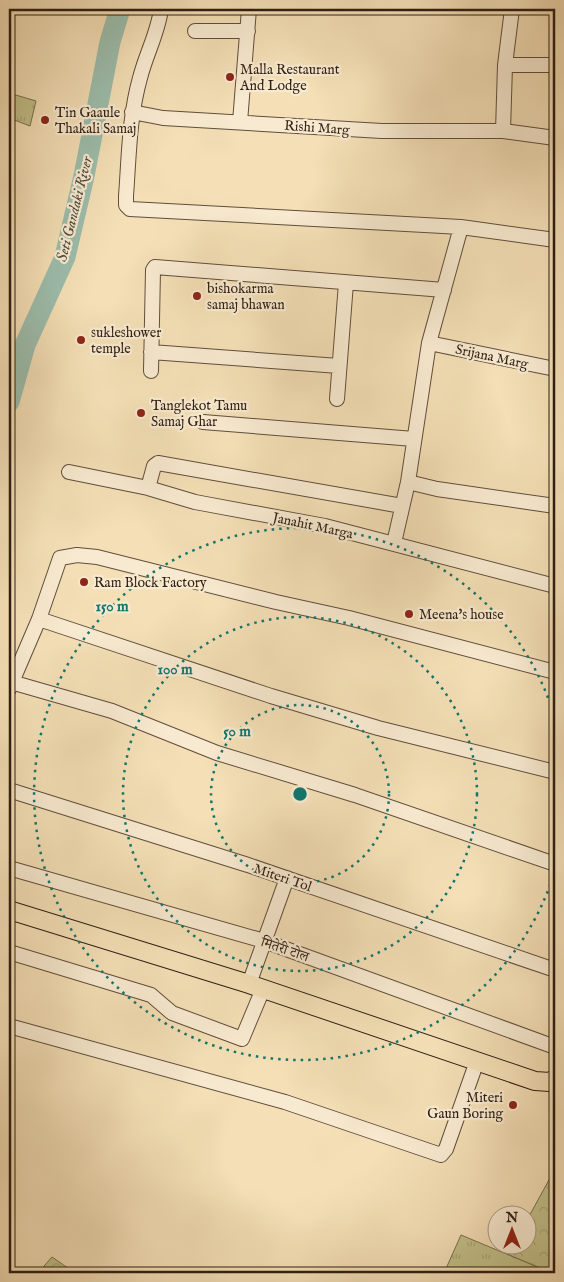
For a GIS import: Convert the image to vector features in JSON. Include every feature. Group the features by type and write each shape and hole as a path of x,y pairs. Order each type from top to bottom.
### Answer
{"main road":[{"path":"9,910 256,986 535,1081 553,1080"}],"street":[{"path":"162,9 159,26 140,78 132,112 126,196 128,208 193,214 461,227 555,240"},
{"path":"240,122 249,9"},
{"path":"503,131 505,65 512,9"},
{"path":"195,31 248,31"},
{"path":"505,65 555,65"},
{"name":"Rishi Marg","path":"132,112 164,118 382,131 503,131 555,138"},
{"path":"394,543 408,482 428,343 461,227"},
{"path":"151,371 153,270 155,267 444,290"},
{"path":"337,399 346,283"},
{"name":"Srijana Marg","path":"428,343 555,369"},
{"path":"152,352 339,366"},
{"path":"203,422 414,439"},
{"path":"148,488 154,466 158,463 402,506"},
{"name":"Janahit Marga","path":"69,472 148,488 195,502 325,526 394,543 501,574 555,586"},
{"path":"408,482 437,489 555,506"},
{"path":"555,672 349,618 276,602 97,557 77,555 60,558 38,619 10,686 112,711 217,754 364,798 555,864"},
{"path":"38,619 271,696 370,725 555,772"},
{"name":"Miteri Tol","path":"9,790 287,878 555,970"},
{"name":"मितेरी टोल","path":"9,868 264,941 555,1047"},
{"path":"9,952 151,995 172,1013 242,1038 256,986 264,941 287,878"},
{"path":"9,1026 286,1102 441,1155 446,1149 477,1061"}],"green space":[{"path":"9,93 36,101 30,126 9,118"},
{"path":"555,1169 555,1273 507,1254 536,1254 536,1204"},
{"path":"461,1235 486,1245 486,1254 506,1254 552,1273 444,1273"},
{"path":"52,1257 75,1273 38,1273"}],"waterway":[{"name":"Seti Gandaki River","path":"9,402 25,345 65,257 84,176 110,42 120,9"}],"place":[{"name":"Malla Restaurant And Lodge","path":"230,77"},
{"name":"Tin Gaaule Thakali Samaj","path":"45,120"},
{"name":"bishokarma samaj bhawan","path":"197,296"},
{"name":"sukleshower temple","path":"81,340"},
{"name":"Tanglekot Tamu Samaj Ghar","path":"141,413"},
{"name":"Ram Block Factory","path":"84,582"},
{"name":"Meena's house","path":"409,614"},
{"name":"Miteri Gaun Boring","path":"513,1105"}]}
